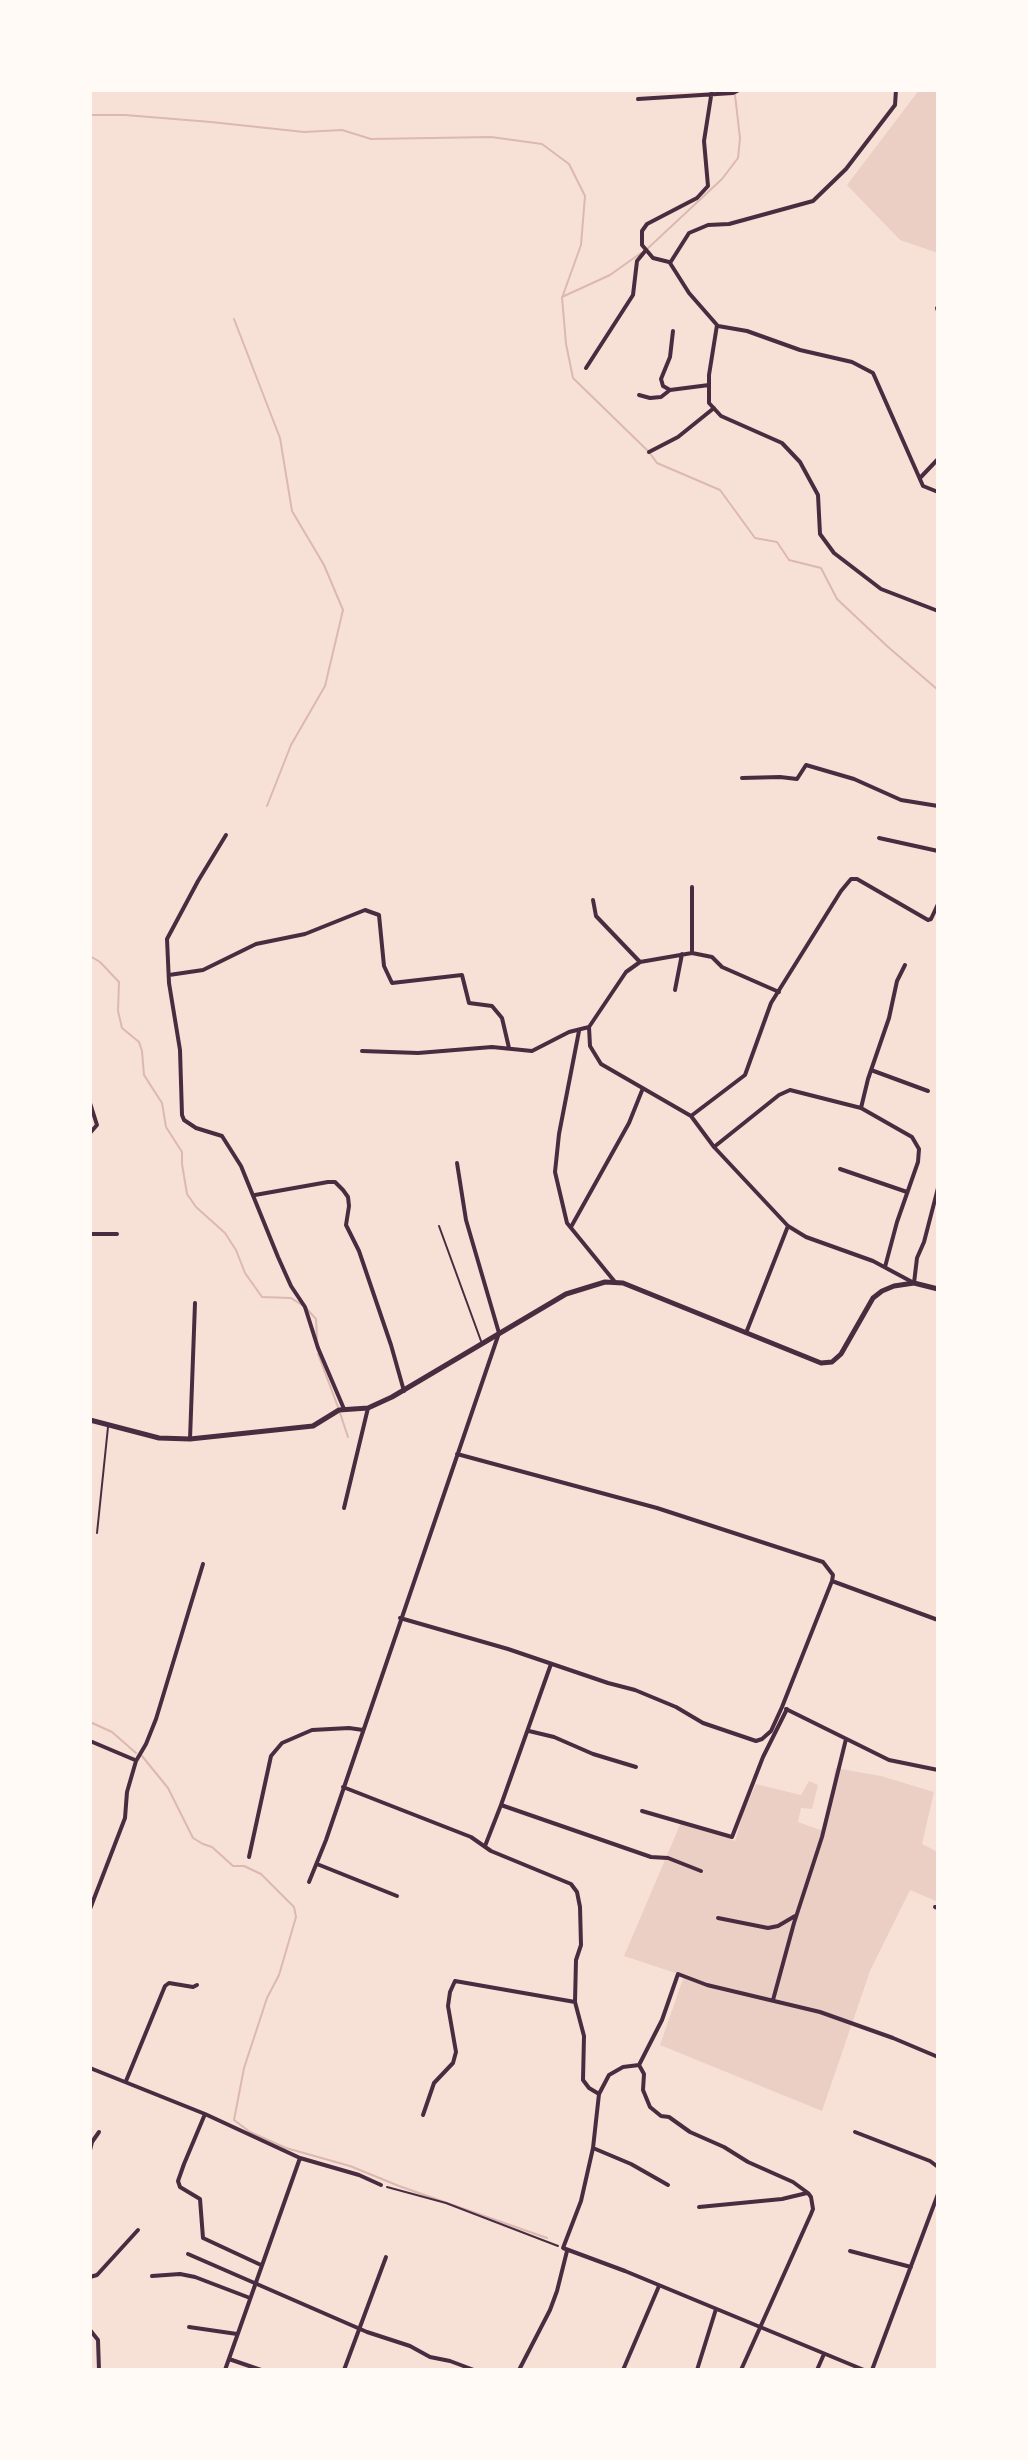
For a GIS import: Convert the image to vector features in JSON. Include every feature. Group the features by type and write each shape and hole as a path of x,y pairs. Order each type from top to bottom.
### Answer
{"street":[{"path":"638,99 733,93 739,90"},
{"path":"670,263 689,233 708,225 729,224 813,201 846,169 895,105 896,90"},
{"path":"711,92 704,141 708,186 697,198 647,224 642,231 642,245 653,258 670,263 689,293 717,325 852,362 873,373 923,486 938,492"},
{"path":"586,368 633,295 637,261 646,250"},
{"path":"717,325 709,403 721,416 782,443 800,462 818,495 820,534 834,553 881,589 938,611"},
{"path":"670,390 663,386 661,379 670,357 673,331"},
{"path":"639,395 661,397 670,390 709,385"},
{"path":"649,452 678,437 714,408"},
{"path":"920,478 938,459"},
{"path":"742,778 797,779 806,765 854,779 901,800 938,806"},
{"path":"226,835 167,939 180,1050 182,1115 196,1128 222,1136 241,1166 291,1286 305,1307 318,1348 344,1409"},
{"path":"879,838 938,851"},
{"path":"691,1116 745,1075 771,1003 851,879 857,879 928,920 938,904"},
{"path":"692,887 692,953"},
{"path":"593,900 596,916 640,962"},
{"path":"169,975 203,970 256,944 305,934 365,910 379,915 384,966 392,983 462,975 469,1003 492,1006 502,1018 509,1048"},
{"path":"675,990 682,954"},
{"path":"362,1051 418,1053 492,1047 532,1051 569,1032 589,1027 626,972 640,962 682,954 712,957 722,967 779,992"},
{"path":"861,1108 897,981 905,965"},
{"path":"589,1027 590,1046 601,1064 691,1116 714,1147 788,1226 806,1237 885,1267 914,1283 938,1289"},
{"path":"579,1031 559,1134 555,1172 564,1216 615,1282"},
{"path":"871,1070 928,1091"},
{"path":"571,1227 629,1123 643,1088"},
{"path":"714,1147 779,1095 790,1090 861,1108 912,1137 919,1149 918,1162 885,1267"},
{"path":"90,1103 97,1125 90,1133"},
{"path":"309,1882 499,1333 466,1220 457,1163"},
{"path":"840,1169 907,1192"},
{"path":"254,1195 335,1182 348,1197 346,1225 359,1251 404,1391"},
{"path":"914,1283 917,1258 938,1188"},
{"path":"746,1333 788,1226"},
{"path":"90,1234 117,1234"},
{"path":"90,1420 159,1438 190,1439 313,1426 344,1409 368,1408 404,1391 566,1294 591,1285 615,1282 675,1303 803,1357 821,1363 832,1362 841,1354 873,1298 894,1286 914,1283"},
{"path":"190,1439 195,1303"},
{"path":"344,1508 368,1408"},
{"path":"457,1454 680,1514 810,1558 828,1566 833,1575 785,1708 732,1837 642,1811"},
{"path":"90,1909 125,1818 127,1792 136,1761 156,1719 203,1564"},
{"path":"832,1581 938,1620"},
{"path":"400,1618 635,1690 676,1707 703,1723 756,1741 771,1731 785,1708"},
{"path":"485,1846 551,1663"},
{"path":"785,1708 889,1760 938,1770"},
{"path":"249,1857 271,1756 282,1743 312,1730 363,1730"},
{"path":"528,1730 636,1767"},
{"path":"773,2000 822,1837 846,1739"},
{"path":"90,1741 136,1761"},
{"path":"343,1787 471,1837 491,1851 571,1884 577,1892 580,1907 581,1945 576,1960 575,2002 584,2036 583,2080 599,2094"},
{"path":"501,1805 701,1871"},
{"path":"316,1863 397,1896"},
{"path":"718,1918 768,1928 796,1916"},
{"path":"639,2065 662,2020 678,1974 707,1985 835,2017 938,2057"},
{"path":"423,2115 434,2083 453,2063 456,2052 448,2006 455,1981 575,2002"},
{"path":"126,2081 166,1984 197,1985"},
{"path":"519,2370 557,2291 565,2249 581,2201 593,2148 599,2094 609,2075 623,2067 639,2065"},
{"path":"639,2065 644,2074 643,2090 650,2107 661,2116 669,2117 690,2132 793,2182 808,2193 813,2203 811,2214 741,2370"},
{"path":"90,2068 205,2114 300,2158 359,2175 381,2185"},
{"path":"205,2114 178,2181 180,2187 200,2199 205,2240 262,2265"},
{"path":"90,2150 99,2132"},
{"path":"855,2132 930,2161 938,2167"},
{"path":"593,2148 631,2164 668,2185"},
{"path":"225,2370 300,2158"},
{"path":"699,2207 782,2199 808,2193"},
{"path":"872,2370 937,2198"},
{"path":"90,2277 97,2275 138,2230"},
{"path":"565,2249 864,2370"},
{"path":"850,2251 911,2267"},
{"path":"188,2254 430,2357 474,2370"},
{"path":"344,2370 386,2257"},
{"path":"152,2276 180,2274 195,2277 250,2298"},
{"path":"623,2370 659,2286"},
{"path":"697,2370 716,2309"},
{"path":"189,2327 237,2334"},
{"path":"90,2330 98,2340 99,2370"},
{"path":"817,2370 824,2354"},
{"path":"229,2359 261,2370"}],"lane":[{"path":"439,1226 482,1343"},
{"path":"97,1533 108,1426"}],"path":[{"path":"381,2185 446,2203 565,2249"}],"shaded area":[{"path":"919,90 938,90 938,253 900,240 847,185"},
{"path":"835,1768 881,1776 934,1792 922,1844 938,1852 938,1902 910,1890 870,1971 822,2111 660,2045 684,1976 624,1956 682,1820 735,1841 756,1784 801,1795 809,1781 818,1785 812,1809 801,1808 798,1822 823,1831 828,1821"}],"waterway":[{"path":"646,250 722,179 738,158 740,138 735,95"},
{"path":"90,115 125,115 304,132 342,130 371,139 491,137 542,144 569,164 585,196 581,245 563,295"},
{"path":"641,253 610,275 562,297 573,378 657,463 720,490 755,538 777,542 789,560 821,568 837,599 938,690"},
{"path":"234,319 280,438 292,511 324,565 343,610 325,686 291,745 267,806"},
{"path":"90,956 119,982 118,1011 122,1028 139,1042 144,1075 162,1103 166,1127 182,1152 187,1194 196,1207 225,1233 245,1273 262,1297 291,1298 302,1305"},
{"path":"307,1309 316,1319 317,1339"},
{"path":"318,1354 338,1407"},
{"path":"340,1413 348,1437"},
{"path":"90,1722 112,1732 136,1753"},
{"path":"142,1756 168,1788 193,1838 212,1847 233,1866 244,1866 261,1874 294,1907 296,1917 279,1975 267,1998 244,2068 234,2120 250,2132 286,2148 350,2166 547,2238"}]}
